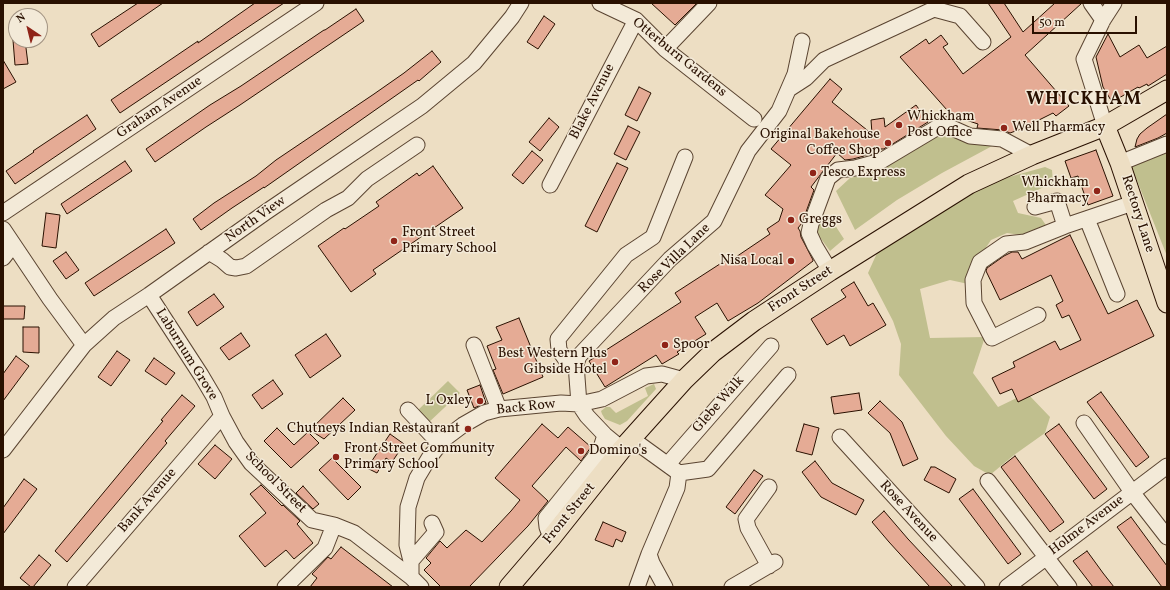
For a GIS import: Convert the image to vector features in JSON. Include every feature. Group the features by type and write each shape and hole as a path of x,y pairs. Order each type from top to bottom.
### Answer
{"main road":[{"name":"Front Street","path":"509,587 551,538 627,444 684,380 713,352 754,321 830,271 969,184 1032,155 1105,126 1167,90"},
{"name":"Rectory Lane","path":"1105,126 1120,163 1167,303"}],"street":[{"name":"Graham Avenue","path":"3,213 316,3"},
{"name":"North View","path":"3,450 84,345 114,318 422,106 474,63 512,17 521,3"},
{"name":"Otterburn Gardens","path":"600,3 636,20 666,49 754,119"},
{"path":"666,49 709,3"},
{"path":"1091,3 1103,20"},
{"path":"1105,126 1084,59 1103,20 1114,3"},
{"path":"789,89 806,78 824,60 934,9 960,16 982,42"},
{"name":"Blake Avenue","path":"550,185 636,20"},
{"name":"Rose Villa Lane","path":"576,364 579,356 670,259 714,222 748,151 779,111 795,74 802,41"},
{"path":"830,271 809,233 828,178 838,170 855,168 881,161 943,124 970,136 1002,139 1032,155"},
{"path":"209,252 230,267 236,268 246,266 326,210 348,198 367,179 417,144"},
{"path":"1120,163 1167,144"},
{"path":"685,157 653,237 626,255 558,339 559,350 566,360 576,364 580,404 587,416 605,435 627,444 674,469 708,469 788,375"},
{"path":"1035,207 1057,201 1065,226"},
{"path":"1038,315 992,338 974,303 973,280 980,262 1006,244 1025,242 1065,226 1133,203"},
{"path":"1087,219 1117,294"},
{"path":"3,229 50,299 84,345"},
{"path":"3,258 13,245"},
{"name":"Laburnum Grove","path":"149,295 201,375 214,397 222,416"},
{"path":"474,346 499,409"},
{"name":"Glebe Walk","path":"674,469 771,346"},
{"name":"Back Row","path":"416,582 408,545 408,506 418,478 429,458 443,440 463,425 484,413 499,409 561,403 580,404 602,399 646,376 662,374 684,380"},
{"path":"408,410 440,444"},
{"name":"School Street","path":"222,416 236,442 251,463 312,520 334,525 354,533 416,582"},
{"name":"Bank Avenue","path":"75,587 222,416"},
{"path":"1084,423 1132,492 1167,537"},
{"path":"551,538 547,527 546,518 600,451 605,435"},
{"name":"Rose Avenue","path":"840,437 977,587"},
{"name":"Holme Avenue","path":"1007,587 1167,466"},
{"path":"637,587 649,554 677,488 674,469"},
{"path":"988,481 1069,587"},
{"path":"732,587 772,564 748,528 746,519 769,487"},
{"path":"411,561 436,532 432,522"},
{"path":"285,587 324,548 334,525"},
{"path":"649,554 652,563 665,587"}],"shaded area":[{"path":"938,132 965,141 994,145 942,173 897,200 855,230 836,191 850,178 878,171"},
{"path":"1167,137 1167,256 1132,168 1134,159"},
{"path":"1045,167 1052,170 1053,183 1013,201 1018,213 1041,218 1048,228 1027,236 1007,233 991,240 977,261 982,287 950,280 920,289 930,338 985,337 973,373 998,407 1027,393 1050,417 1045,433 1014,455 990,475 974,466 946,436 899,375 901,344 893,321 868,273 877,253 984,184"},
{"path":"831,219 844,239 830,251 816,232 817,227 822,221"},
{"path":"448,381 460,393 427,424 416,412"},
{"path":"654,384 656,389 627,421 620,425 605,419 601,411 606,407 610,407 616,413 648,396 645,388"}],"building":[{"path":"138,3 163,3 99,47 91,34"},
{"path":"255,3 284,3 120,113 111,100 198,41 198,43"},
{"path":"651,3 697,3 675,25"},
{"path":"988,3 1004,3 1023,32 1055,3 1082,3 1025,55 1069,106 1056,116 1053,113 1010,133 1003,130 977,128 978,124 963,119 959,121 955,119 900,57 926,39 929,44 941,35 948,44 943,47 963,74 1011,37"},
{"path":"356,9 364,21 155,162 146,149"},
{"path":"544,16 555,24 538,49 527,42"},
{"path":"1108,34 1120,57 1139,45 1147,58 1167,46 1167,74 1148,86 1147,84 1139,88 1138,87 1112,102 1103,87 1096,57"},
{"path":"14,48 26,48 28,64 15,65"},
{"path":"432,51 441,62 419,81 418,80 264,188 201,230 193,219 214,203 256,176 276,160 404,73"},
{"path":"3,60 16,82 3,89"},
{"path":"830,79 842,89 832,102 872,134 871,120 884,118 885,127 916,105 928,122 891,145 886,145 888,146 884,149 873,149 874,154 845,160 837,153 811,187 814,190 802,223 798,228 813,261 758,303 728,321 717,303 695,317 706,334 677,352 679,354 662,364 656,355 605,387 589,361 681,302 675,293 726,260 727,263 770,234 767,229 779,221 783,209 765,195 791,165 771,149"},
{"path":"639,87 651,93 637,121 625,115"},
{"path":"1167,114 1167,133 1135,147 1140,134"},
{"path":"87,115 96,129 15,184 6,171"},
{"path":"549,118 559,127 540,151 529,142"},
{"path":"628,126 640,132 626,160 614,154"},
{"path":"1096,150 1113,196 1088,205 1078,176 1071,178 1065,161"},
{"path":"532,151 543,160 523,184 512,175"},
{"path":"125,161 132,171 67,214 61,204"},
{"path":"617,163 628,168 597,232 585,226"},
{"path":"433,166 463,208 373,270 376,274 351,292 318,246 379,206 376,202 417,173 419,176"},
{"path":"46,213 60,215 56,248 42,246"},
{"path":"166,229 175,243 94,296 85,283"},
{"path":"1070,235 1108,314 1137,300 1154,336 1018,402 1012,389 1000,394 992,378 1015,367 1013,362 1055,341 1060,350 1081,340 1069,315 1062,318 1056,305 1063,301 1051,275 1000,300 986,271 987,268 1012,252 1018,252 1022,259"},
{"path":"66,252 79,270 66,279 53,261"},
{"path":"854,282 868,306 873,303 886,325 850,346 844,335 827,345 811,319 846,297 841,290"},
{"path":"214,294 224,307 197,326 188,312"},
{"path":"3,306 25,306 24,319 3,319"},
{"path":"519,318 543,377 503,394 493,370 496,369 487,346 502,340 496,327"},
{"path":"23,327 39,327 39,353 23,352"},
{"path":"241,333 250,346 229,360 220,348"},
{"path":"326,334 341,356 310,378 295,355"},
{"path":"117,351 130,360 111,386 98,377"},
{"path":"16,356 29,366 3,401 3,374"},
{"path":"154,358 175,373 166,385 145,371"},
{"path":"273,380 283,394 262,409 252,395"},
{"path":"480,385 486,403 474,408 467,390"},
{"path":"1101,392 1149,457 1136,467 1087,402"},
{"path":"859,393 862,410 834,414 831,397"},
{"path":"182,395 195,406 165,441 167,443 67,562 55,551 163,421 161,420"},
{"path":"343,398 355,410 324,439 310,430"},
{"path":"880,401 902,422 918,459 903,466 890,433 868,413"},
{"path":"542,424 558,438 568,427 591,447 581,461 566,447 532,486 548,501 528,526 469,587 441,587 424,570 431,563 426,558 440,541 447,548 466,530 482,542 511,511 520,500 495,478"},
{"path":"804,424 819,428 812,455 796,451"},
{"path":"1059,424 1107,489 1094,499 1045,434"},
{"path":"277,428 294,445 308,432 319,443 291,468 264,441"},
{"path":"390,434 404,444 392,462 386,458 377,473 367,468"},
{"path":"215,445 232,459 215,479 198,464"},
{"path":"1015,456 1064,522 1050,532 1001,467"},
{"path":"332,458 361,487 348,500 319,470"},
{"path":"815,461 832,483 864,500 856,515 821,497 802,472"},
{"path":"931,467 935,467 956,479 949,493 924,480"},
{"path":"754,470 763,476 735,514 726,507"},
{"path":"24,479 37,489 3,534 3,508"},
{"path":"261,485 300,521 297,524 313,543 294,559 286,550 265,567 239,536 266,513 250,494"},
{"path":"303,486 319,504 313,509 296,493"},
{"path":"973,489 1021,554 1008,564 959,499"},
{"path":"884,511 953,587 930,587 889,542 872,522"},
{"path":"1131,517 1167,566 1167,587 1162,587 1117,527"},
{"path":"603,522 626,532 622,542 616,539 613,547 595,540"},
{"path":"341,547 393,587 310,587 317,578 312,574 328,557 331,559"},
{"path":"1087,551 1114,587 1093,587 1073,561"},
{"path":"39,555 51,565 33,587 31,587 20,578"}],"place":[{"name":"Whickham Post Office","path":"899,125"},
{"name":"Well Pharmacy","path":"1004,128"},
{"name":"Original Bakehouse Coffee Shop","path":"888,143"},
{"name":"Tesco Express","path":"813,173"},
{"name":"Whickham Pharmacy","path":"1097,191"},
{"name":"Greggs","path":"791,220"},
{"name":"Front Street Primary School","path":"394,241"},
{"name":"Nisa Local","path":"791,261"},
{"name":"Spoor","path":"665,345"},
{"name":"Best Western Plus Gibside Hotel","path":"615,362"},
{"name":"L Oxley","path":"480,401"},
{"name":"Chutneys Indian Restaurant","path":"468,429"},
{"name":"Domino's","path":"581,451"},
{"name":"Front Street Community Primary School","path":"336,457"}],"district":[{"name":"WHICKHAM","path":"1084,101"}]}
